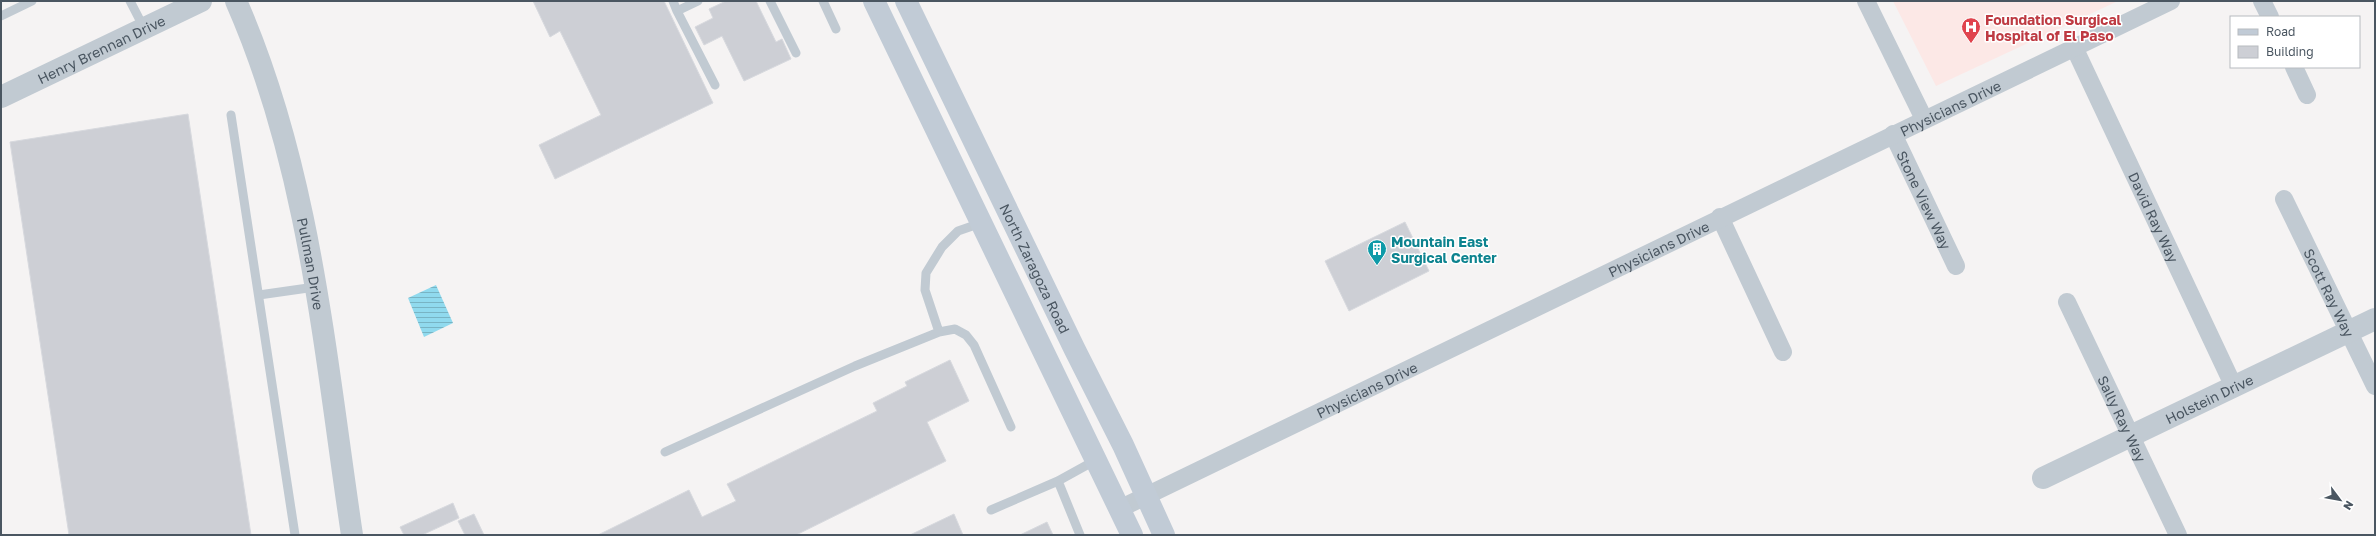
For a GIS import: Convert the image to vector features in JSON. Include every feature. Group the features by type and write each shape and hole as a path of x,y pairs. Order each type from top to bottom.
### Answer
{"main road":[{"name":"North Zaragoza Road","path":"874,1 1132,535"},
{"name":"North Zaragoza Road","path":"906,1 1074,350 1123,445 1164,535"},
{"path":"915,84 932,92 949,114 964,121"}],"street":[{"name":"Henry Brennan Drive","path":"1,97 201,1"},
{"name":"Pullman Drive","path":"236,1 249,31 281,124 304,224 315,287 352,535"},
{"path":"1866,1 1924,119"},
{"name":"Physicians Drive","path":"1119,509 1146,498 1720,217 2171,1"},
{"path":"2262,1 2270,16"},
{"name":"David Ray Way","path":"2074,47 2234,387"},
{"path":"2294,68 2307,95"},
{"name":"Stone View Way","path":"1893,134 1956,266"},
{"name":"Scott Ray Way","path":"2284,199 2375,386"},
{"path":"1720,217 1783,352"},
{"name":"Sally Ray Way","path":"2068,302 2178,535"},
{"name":"Holstein Drive","path":"2043,478 2375,319"}],"lane":[{"path":"1,16 32,1"},
{"path":"130,1 144,28"},
{"path":"673,1 715,85"},
{"path":"677,11 698,1"},
{"path":"770,1 796,53"},
{"path":"823,1 836,29"},
{"path":"231,114 295,535"},
{"path":"939,332 925,290 926,273 942,247 958,231 982,222"},
{"path":"259,295 315,287"},
{"path":"665,452 855,366 939,332 955,329 966,335 974,345 1011,427"},
{"path":"991,510 1058,481 1096,460"},
{"path":"1058,481 1080,535"}],"shaded area":[{"name":"Foundation Surgical Hospital of El Paso","path":"1893,1 2118,1 1936,86"}],"water":[{"path":"436,285 453,323 424,337 408,298"}],"building":[{"path":"533,1 664,1 713,103 555,179 539,145 601,115 560,31 550,37"},
{"path":"726,1 756,1 776,42 782,39 791,59 744,81 722,36 704,45 695,27 713,18 709,9"},
{"path":"188,114 251,535 69,535 10,142"},
{"name":"Mountain East Surgical Center","path":"1405,222 1429,271 1349,311 1325,261"},
{"path":"950,360 969,401 927,422 946,461 796,535 598,535 689,490 702,517 736,501 727,484 877,411 873,403 907,386 905,382"},
{"path":"453,503 459,518 422,535 404,535 400,527"},
{"path":"474,514 484,535 465,535 458,521"},
{"path":"954,514 963,535 910,535"},
{"path":"1047,522 1053,535 1020,535"}],"place":[{"name":"Foundation Surgical Hospital of El Paso","path":"1971,44"},
{"name":"Mountain East Surgical Center","path":"1377,266"}]}
